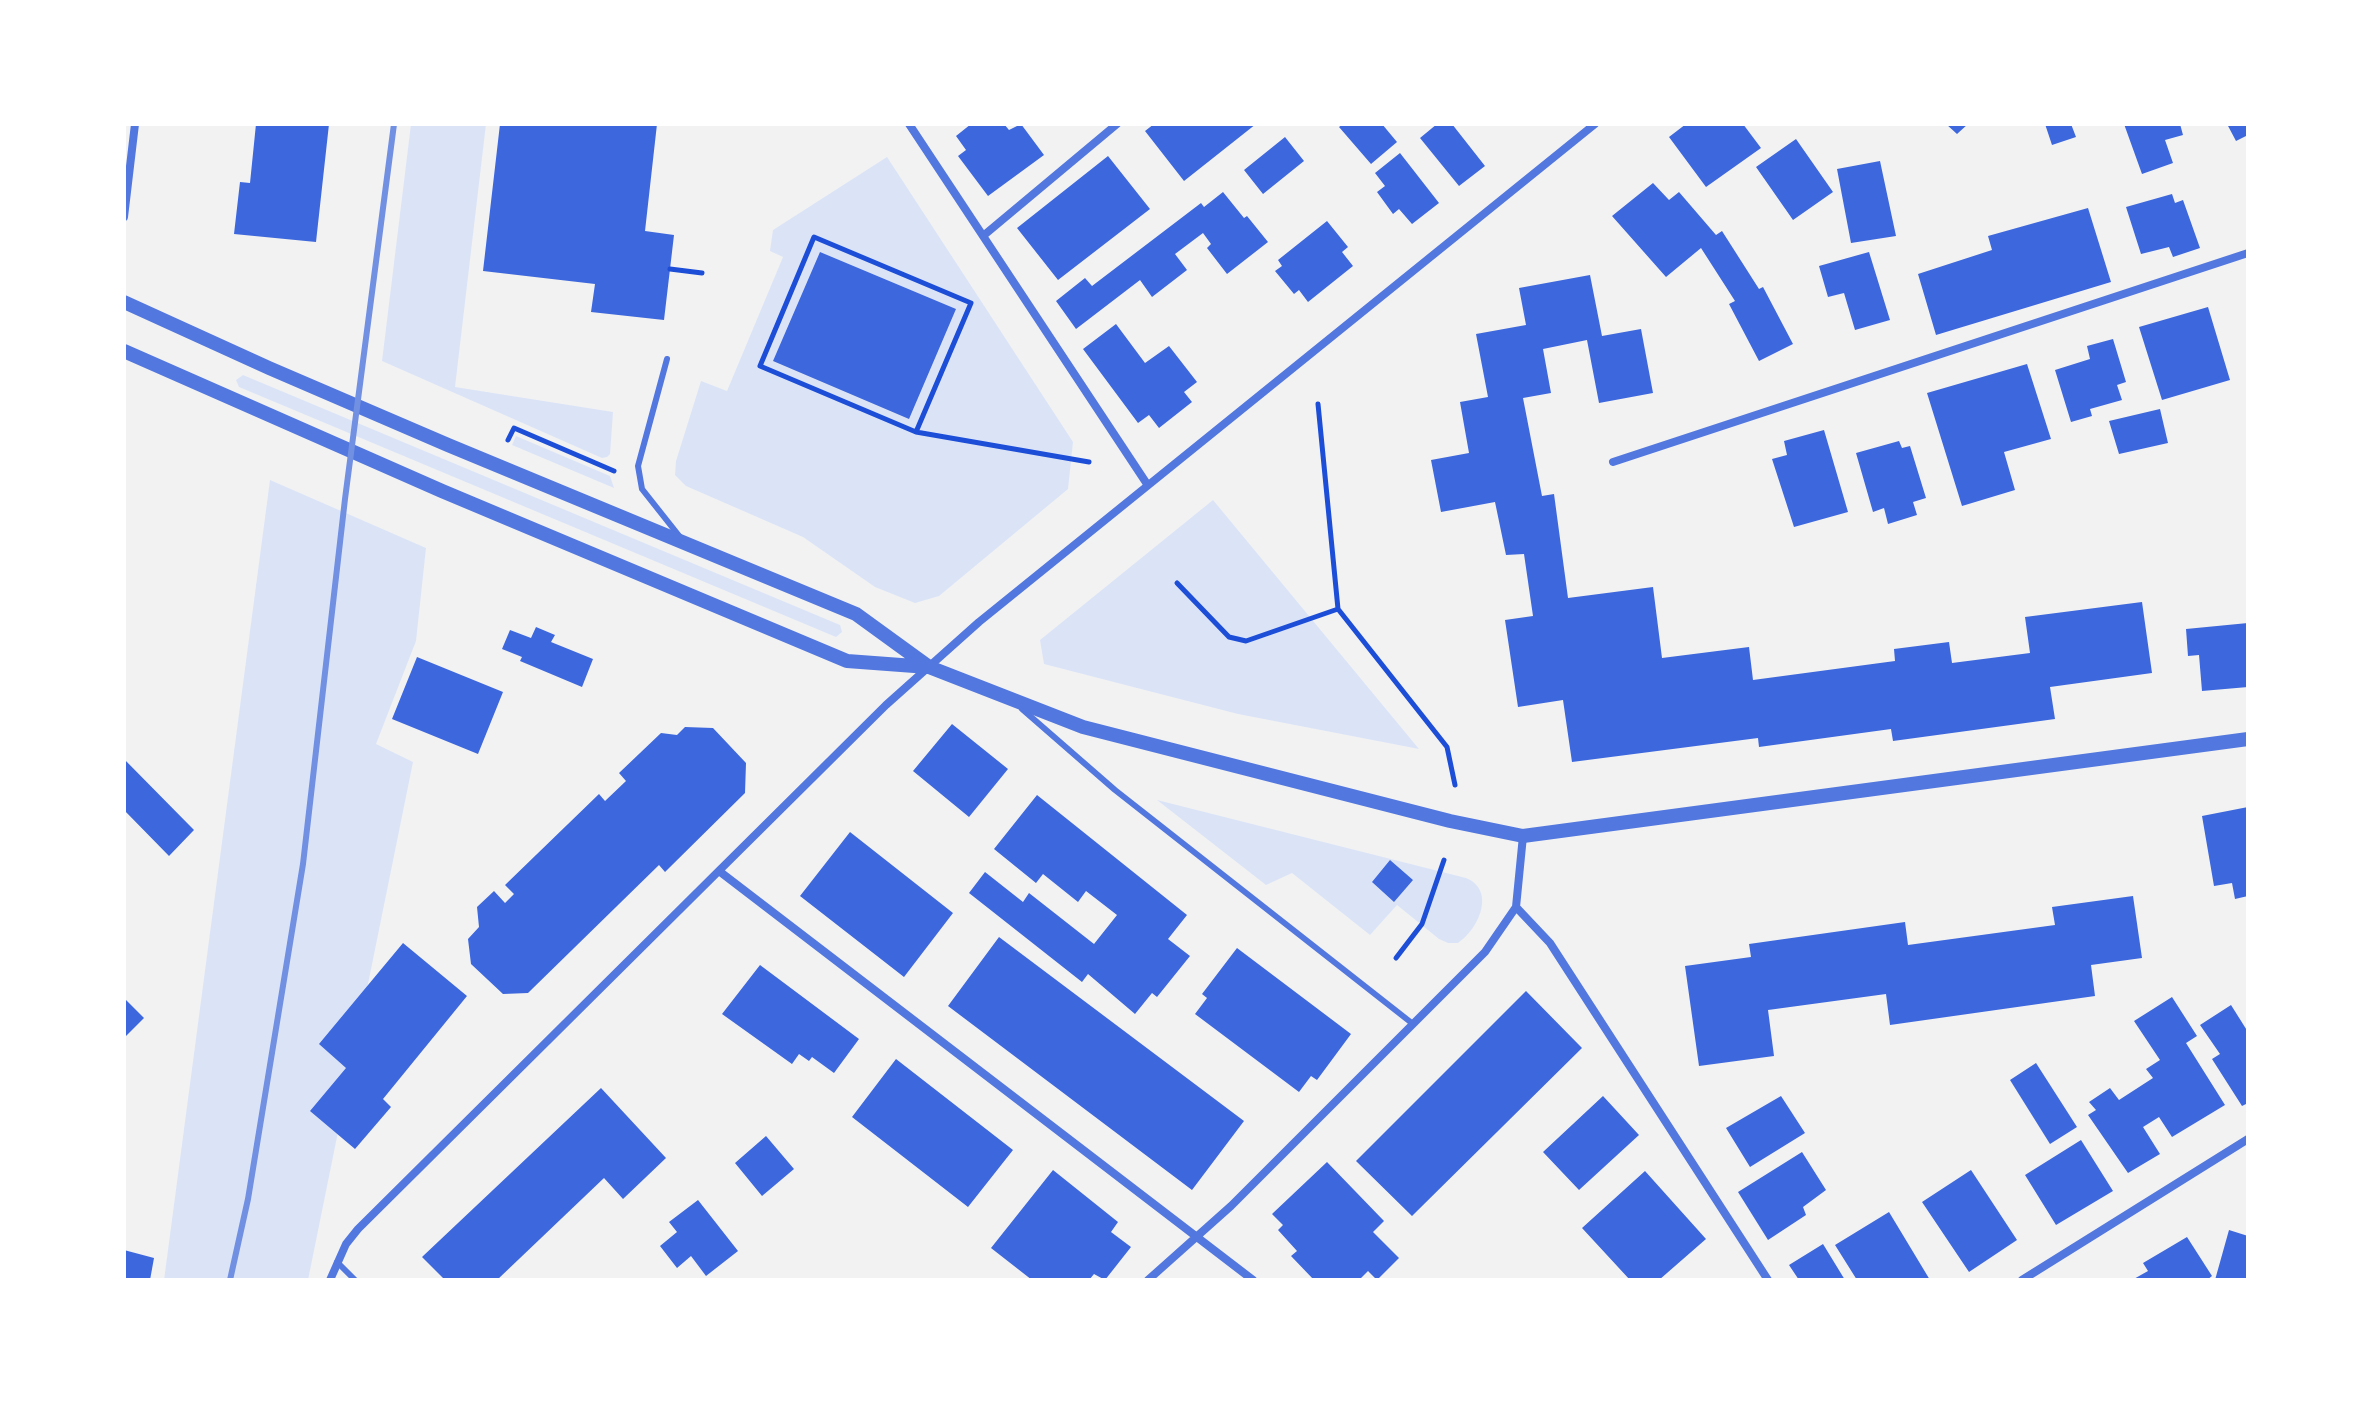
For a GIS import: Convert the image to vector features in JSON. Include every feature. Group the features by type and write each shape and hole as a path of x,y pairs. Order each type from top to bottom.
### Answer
{"street":[{"path":"124,217 135,124"},
{"path":"909,124 1147,484"},
{"path":"983,236 1117,124"},
{"path":"330,1280 337,1262 358,1229 886,705 979,622 1147,484 1595,124"},
{"path":"1613,462 2248,253"},
{"path":"124,302 448,445 864,618 929,667 1010,699 1083,727 1450,821 1523,836 2248,739"},
{"path":"124,351 262,414 847,661 929,667"},
{"path":"1148,1280 1198,1238 1485,952 1516,907 1523,836"},
{"path":"719,871 1253,1280"},
{"path":"1516,907 1550,943 1768,1280"},
{"path":"2022,1280 2248,1139"}],"lane":[{"path":"667,359 638,466 639,479 647,497 685,543"},
{"path":"1010,699 1115,790 1413,1024"},
{"path":"337,1262 355,1280"}],"path":[{"path":"916,432 971,303 814,237 760,366 916,432 1089,462"},
{"path":"670,269 702,273"},
{"path":"1318,404 1338,609 1447,747 1455,785"},
{"path":"495,434 509,440 514,428 614,471"},
{"path":"1177,583 1229,637 1236,640 1246,641 1338,609"},
{"path":"1396,958 1422,924 1444,860"}],"shaded area":[{"path":"411,124 486,124 455,387 613,412 610,454 607,457 602,458 382,361"},
{"path":"887,157 1073,442 1068,489 939,596 915,603 875,587 803,537 686,486 675,475 676,461 701,381 727,391 783,257 770,251 773,230"},
{"path":"243,375 840,625 842,632 836,637 239,387 236,380"},
{"path":"516,436 610,476 614,488 512,445"},
{"path":"270,480 426,548 416,641 376,744 413,762 308,1280 164,1280"},
{"path":"1213,500 1419,749 1238,714 1044,664 1040,640"},
{"path":"1157,800 1466,878 1480,891 1482,900 1478,919 1466,937 1458,943 1448,943 1397,905 1370,935 1292,873 1266,885"}],"building":[{"path":"256,124 329,124 316,242 234,234 240,182 250,183"},
{"path":"500,124 657,124 645,231 674,235 664,320 591,312 595,284 483,271"},
{"path":"971,124 1004,124 1009,130 1021,124 1044,155 988,196 958,156 966,150 956,136"},
{"path":"1154,124 1256,124 1184,181 1145,131"},
{"path":"1343,124 1382,124 1397,142 1371,164 1339,127"},
{"path":"1437,124 1452,124 1485,166 1459,186 1420,138"},
{"path":"1686,124 1743,124 1761,148 1706,187 1669,137"},
{"path":"1946,124 1968,124 1957,134"},
{"path":"2045,124 2071,124 2076,137 2052,145"},
{"path":"2124,124 2180,124 2183,135 2165,140 2173,163 2142,174"},
{"path":"2227,124 2248,124 2248,135 2236,141"},
{"path":"1285,137 1304,161 1263,194 1244,170"},
{"path":"1796,139 1833,192 1793,220 1756,167"},
{"path":"1400,153 1439,203 1412,224 1399,209 1393,214 1377,192 1385,186 1375,173"},
{"path":"1108,156 1150,209 1058,280 1017,228"},
{"path":"1880,161 1896,236 1851,243 1837,169"},
{"path":"1653,183 1669,200 1679,192 1716,235 1722,231 1759,289 1763,287 1793,344 1759,361 1729,304 1735,301 1701,248 1666,277 1612,216"},
{"path":"1223,192 1268,242 1227,274 1207,248 1211,244 1203,233 1175,254 1187,270 1152,297 1140,280 1076,329 1056,301 1085,278 1092,286 1201,203 1204,207"},
{"path":"2172,194 2175,203 2183,200 2200,248 2173,257 2169,247 2141,254 2126,207"},
{"path":"2088,208 2111,282 1936,335 1918,274 1992,250 1988,236"},
{"path":"1327,221 1348,247 1342,252 1353,266 1308,302 1299,290 1294,294 1275,271 1282,266 1278,260"},
{"path":"820,252 956,309 909,419 773,361"},
{"path":"1869,252 1890,320 1855,330 1844,293 1828,297 1819,266"},
{"path":"1590,275 1602,336 1641,329 1653,393 1599,403 1587,340 1543,349 1551,393 1523,398 1542,496 1554,494 1568,598 1653,587 1662,658 1749,647 1753,680 1895,661 1894,649 1949,642 1952,663 2030,653 2025,617 2142,602 2152,673 2050,687 2055,719 1893,741 1891,729 1759,747 1758,738 1572,762 1563,700 1518,707 1505,620 1533,616 1524,554 1506,555 1495,502 1441,512 1431,460 1469,453 1460,402 1488,397 1476,334 1526,325 1519,288"},
{"path":"2208,307 2230,380 2162,400 2139,327"},
{"path":"1116,324 1145,363 1169,346 1197,382 1184,392 1192,402 1159,428 1149,415 1138,423 1083,349"},
{"path":"2113,339 2126,382 2117,385 2122,400 2090,409 2092,416 2071,422 2055,370 2090,359 2087,346"},
{"path":"2027,364 2051,439 2004,452 2015,490 1962,506 1927,393"},
{"path":"2160,409 2168,443 2119,454 2109,421"},
{"path":"1824,430 1848,512 1794,527 1772,459 1787,455 1784,441"},
{"path":"1899,441 1902,448 1910,446 1926,498 1913,502 1917,515 1888,524 1884,508 1873,512 1856,453"},
{"path":"2248,623 2248,687 2202,691 2199,655 2188,656 2186,629"},
{"path":"536,627 555,635 551,642 593,659 582,687 520,661 522,657 502,649 510,630 531,638"},
{"path":"417,657 503,692 478,754 392,719"},
{"path":"952,724 1008,769 969,817 913,771"},
{"path":"685,727 713,728 746,763 745,793 665,872 659,865 528,993 503,994 471,964 468,939 479,927 477,907 494,891 505,903 514,894 505,885 599,794 605,801 626,781 619,773 661,733 677,735"},
{"path":"124,759 194,830 169,856 124,810"},
{"path":"1037,795 1187,915 1168,939 1190,956 1157,997 1152,993 1135,1014 1088,974 1082,982 969,893 985,872 1023,902 1029,893 1094,944 1117,915 1086,891 1078,902 1043,874 1036,883 994,849"},
{"path":"2248,807 2248,896 2235,899 2232,883 2214,886 2202,816"},
{"path":"850,832 953,913 904,977 800,896"},
{"path":"1390,860 1413,880 1394,902 1372,882"},
{"path":"2133,896 2142,958 2091,965 2095,996 1890,1025 1886,994 1768,1010 1774,1056 1699,1066 1685,966 1751,957 1749,944 1905,922 1908,945 2055,925 2052,907"},
{"path":"999,937 1244,1121 1192,1190 948,1006"},
{"path":"403,943 467,996 383,1099 391,1107 355,1149 310,1111 346,1068 319,1044"},
{"path":"1237,948 1351,1034 1317,1080 1311,1076 1299,1092 1195,1014 1207,998 1202,994"},
{"path":"760,965 859,1039 834,1073 812,1057 809,1061 799,1054 792,1064 722,1014"},
{"path":"1526,991 1582,1048 1412,1216 1356,1161"},
{"path":"2172,997 2197,1036 2186,1043 2225,1105 2172,1137 2159,1117 2143,1127 2160,1154 2128,1173 2088,1115 2096,1110 2089,1102 2110,1088 2119,1100 2153,1078 2146,1069 2160,1060 2134,1021"},
{"path":"124,998 144,1018 124,1038"},
{"path":"2231,1005 2248,1032 2248,1103 2242,1106 2212,1059 2220,1054 2200,1025"},
{"path":"896,1059 1013,1150 968,1207 852,1117"},
{"path":"2036,1063 2077,1127 2050,1144 2010,1080"},
{"path":"601,1088 666,1158 623,1199 604,1178 497,1280 445,1280 422,1257"},
{"path":"1603,1096 1639,1135 1579,1190 1543,1152"},
{"path":"1781,1096 1805,1133 1750,1167 1726,1128"},
{"path":"766,1136 794,1169 762,1196 735,1163"},
{"path":"2081,1140 2113,1191 2056,1225 2025,1175"},
{"path":"1802,1152 1826,1190 1803,1207 1806,1215 1768,1240 1738,1192"},
{"path":"1327,1162 1384,1221 1373,1232 1399,1258 1377,1280 1368,1271 1359,1280 1314,1280 1291,1256 1297,1251 1278,1230 1283,1225 1272,1214"},
{"path":"1053,1170 1118,1222 1111,1232 1131,1247 1105,1280 1094,1274 1089,1280 1032,1280 991,1248"},
{"path":"1971,1170 2017,1240 1969,1272 1922,1202"},
{"path":"1645,1171 1706,1239 1659,1280 1630,1280 1582,1228"},
{"path":"698,1200 738,1251 706,1276 691,1256 677,1268 660,1246 677,1232 669,1222"},
{"path":"1889,1212 1930,1280 1857,1280 1835,1245"},
{"path":"2229,1230 2248,1236 2248,1280 2215,1280"},
{"path":"2187,1237 2212,1276 2207,1280 2132,1280 2148,1271 2143,1263"},
{"path":"1823,1244 1845,1280 1799,1280 1789,1265"},
{"path":"124,1250 154,1258 150,1280 124,1280"}],"railway":[{"path":"230,1280 248,1199 303,864 345,499 394,124"}]}
